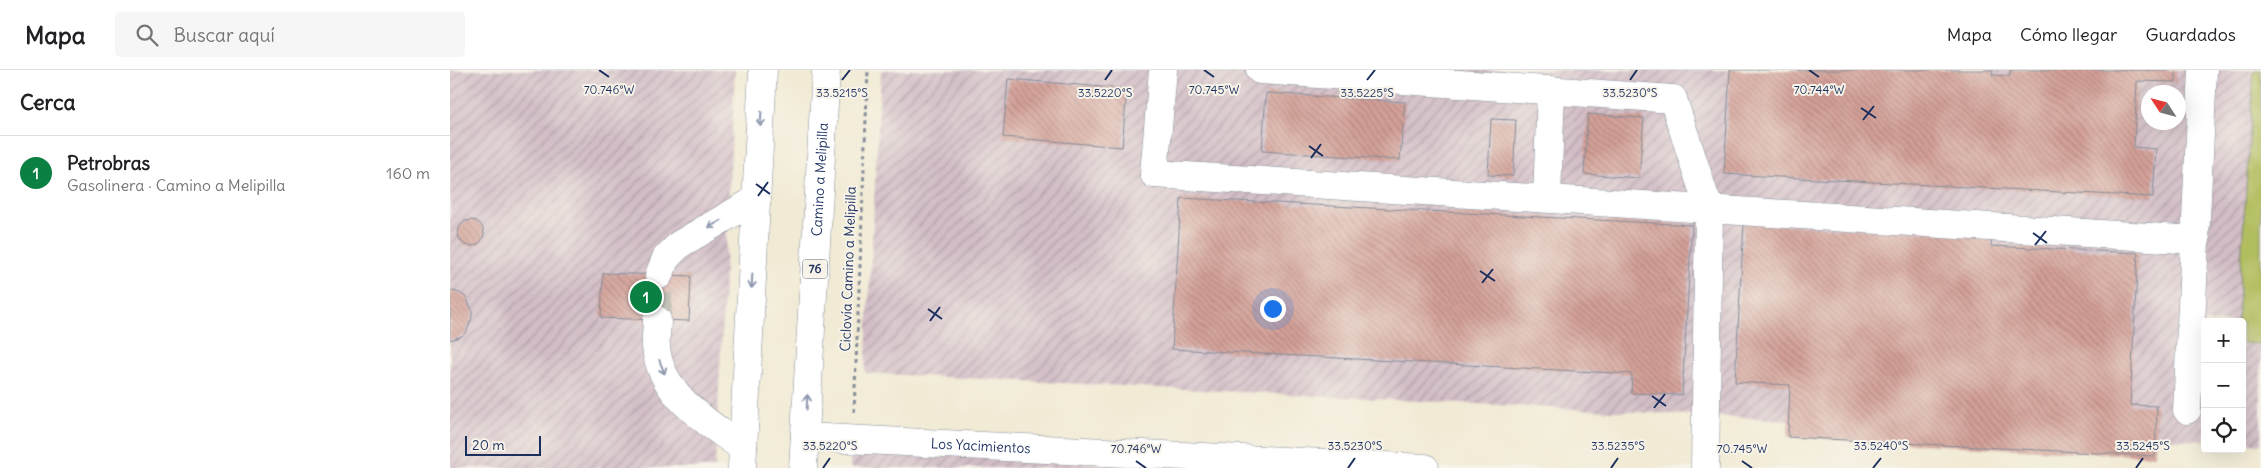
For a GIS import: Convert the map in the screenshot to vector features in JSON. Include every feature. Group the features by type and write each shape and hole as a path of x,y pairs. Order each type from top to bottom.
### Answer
{"main road":[{"path":"742,458 763,70"},
{"name":"Camino a Melipilla","path":"803,468 826,70"},
{"path":"1163,70 1154,174 2196,240"},
{"path":"1260,70 1673,99 1709,209 1705,468"},
{"path":"2188,410 2203,70"},
{"path":"1547,198 1551,90"},
{"path":"659,275 666,258 680,244 757,199"},
{"path":"657,320 656,348 664,374 672,387 742,458"},
{"name":"Los Yacimientos","path":"805,437 1426,468"}],"path":[{"name":"Ciclovía Camino a Melipilla","path":"853,439 868,70"}],"shaded area":[{"path":"450,70 735,70 715,468 450,468"},
{"path":"881,70 2261,70 2261,444 2246,443 2246,318 2201,318 2201,441 865,373"},
{"path":"851,446 1161,468 850,468"}],"green space":[{"path":"2254,70 2261,70 2261,344 2246,343 2246,318 2237,318"}],"building":[{"path":"1730,70 1993,70 1992,75 2010,76 2010,70 2176,70 2176,82 2137,81 2134,147 2156,149 2153,197 1724,174"},
{"path":"1008,79 1127,89 1122,147 1003,137"},
{"path":"1266,93 1405,102 1400,160 1262,151"},
{"path":"1588,114 1644,118 1639,178 1584,174"},
{"path":"1491,119 1516,120 1513,176 1488,175"},
{"path":"1181,198 1692,225 1682,395 1631,393 1632,374 1172,349"},
{"path":"471,220 481,223 484,233 481,243 471,246 461,243 458,233 461,223"},
{"path":"1744,223 1992,236 1991,246 2138,253 2130,405 2157,406 2155,456 1788,437 1790,385 1735,382"},
{"path":"603,273 691,276 689,321 601,318"},
{"path":"450,290 466,297 472,310 472,317 467,331 462,336 450,340"}],"tunnel":[{"path":"657,320 659,275"}],"place":[{"name":"Petrobras","path":"646,297"}]}
